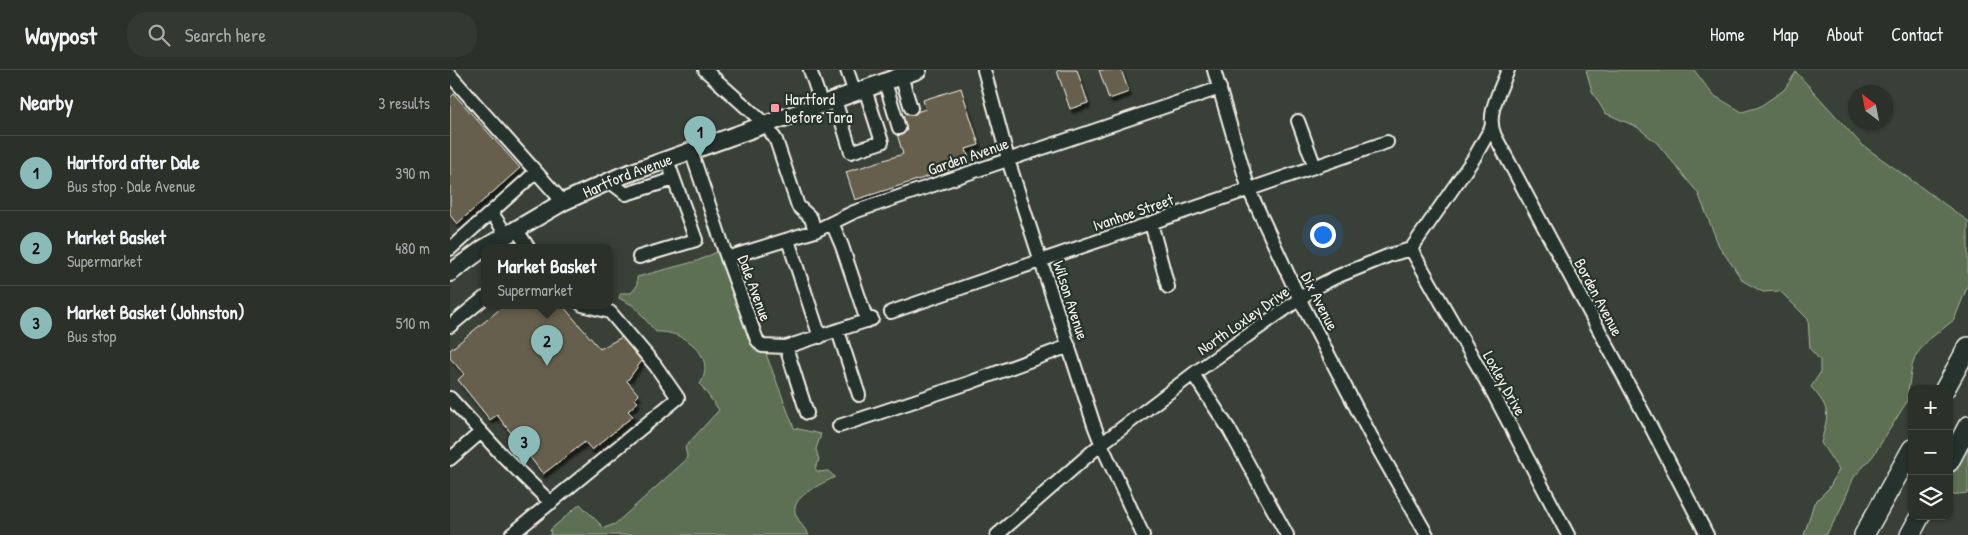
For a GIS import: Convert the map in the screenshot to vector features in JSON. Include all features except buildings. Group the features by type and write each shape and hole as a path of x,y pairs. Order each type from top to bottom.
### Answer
{"highway":[{"path":"1947,385 1968,346"},
{"path":"1953,454 1968,426"},
{"path":"1864,535 1908,456"},
{"path":"1910,535 1918,520"}],"main road":[{"name":"Hartford Avenue","path":"492,244 563,202 609,181 885,82 908,72"},
{"name":"Hartford Avenue","path":"454,270 481,251"}],"street":[{"path":"705,70 766,125 776,140 798,206 811,218 815,231"},
{"path":"810,70 828,102 851,152 882,142 860,91 848,70"},
{"name":"Wilson Avenue","path":"984,70 1009,160 1101,444 1143,535"},
{"name":"Dix Avenue","path":"1214,70 1249,190 1300,300 1372,438 1426,535"},
{"path":"1411,248 1474,158 1491,128 1492,114 1508,70"},
{"path":"908,72 911,108"},
{"path":"450,75 563,202"},
{"path":"885,82 899,128"},
{"name":"Garden Avenue","path":"726,258 815,231 854,212 1220,88"},
{"path":"1298,121 1315,167"},
{"name":"Borden Avenue","path":"1491,128 1707,535"},
{"name":"Ivanhoe Street","path":"891,312 1387,142"},
{"name":"Dale Avenue","path":"691,151 726,258 757,340 762,346 786,347"},
{"path":"639,257 696,240 667,160"},
{"path":"454,270 451,248 536,172"},
{"path":"609,181 626,194 674,179"},
{"path":"491,212 525,244"},
{"path":"807,413 786,347 870,320 832,223"},
{"path":"1150,223 1168,287"},
{"path":"788,240 820,337"},
{"name":"North Loxley Drive","path":"1002,534 1101,444 1193,374 1318,286 1336,277 1411,248"},
{"name":"Loxley Drive","path":"1411,248 1493,393 1568,535"},
{"path":"450,326 481,300"},
{"path":"511,535 678,398 654,365 610,312 598,309"},
{"path":"838,331 859,394"},
{"path":"839,426 969,383 1069,346"},
{"path":"1193,374 1229,428 1288,535"},
{"path":"451,403 551,503"},
{"path":"450,458 480,433"}],"green space":[{"path":"1586,70 1694,70 1713,95 1742,112 1759,107 1784,90 1796,72 1861,144 1968,221 1968,285 1954,320 1927,341 1916,355 1908,385 1906,403 1873,456 1854,477 1838,515 1826,535 1804,535 1814,503 1829,488 1839,470 1821,443 1826,413 1825,407 1811,387 1820,373 1820,360 1810,349 1808,319 1780,291 1763,292 1743,281 1719,246 1698,193 1657,143 1637,127 1605,113 1592,91"},
{"path":"726,248 794,428 821,434 816,449 819,460 815,468 818,472 828,471 835,477 815,487 797,502 795,508 796,515 809,535 549,535 551,533 550,530 580,504 604,528 615,524 686,460 685,447 719,410 700,384 705,364 695,347 677,335 656,332 634,306 619,298 621,293 631,293 637,286 637,277 697,261"},
{"path":"1968,433 1968,493 1953,495 1953,461"}],"place":[{"name":"Hartford before Tara","path":"775,108"},
{"name":"Hartford after Dale","path":"700,157"},
{"name":"Market Basket","path":"547,366"},
{"name":"Market Basket (Johnston)","path":"524,467"}]}
